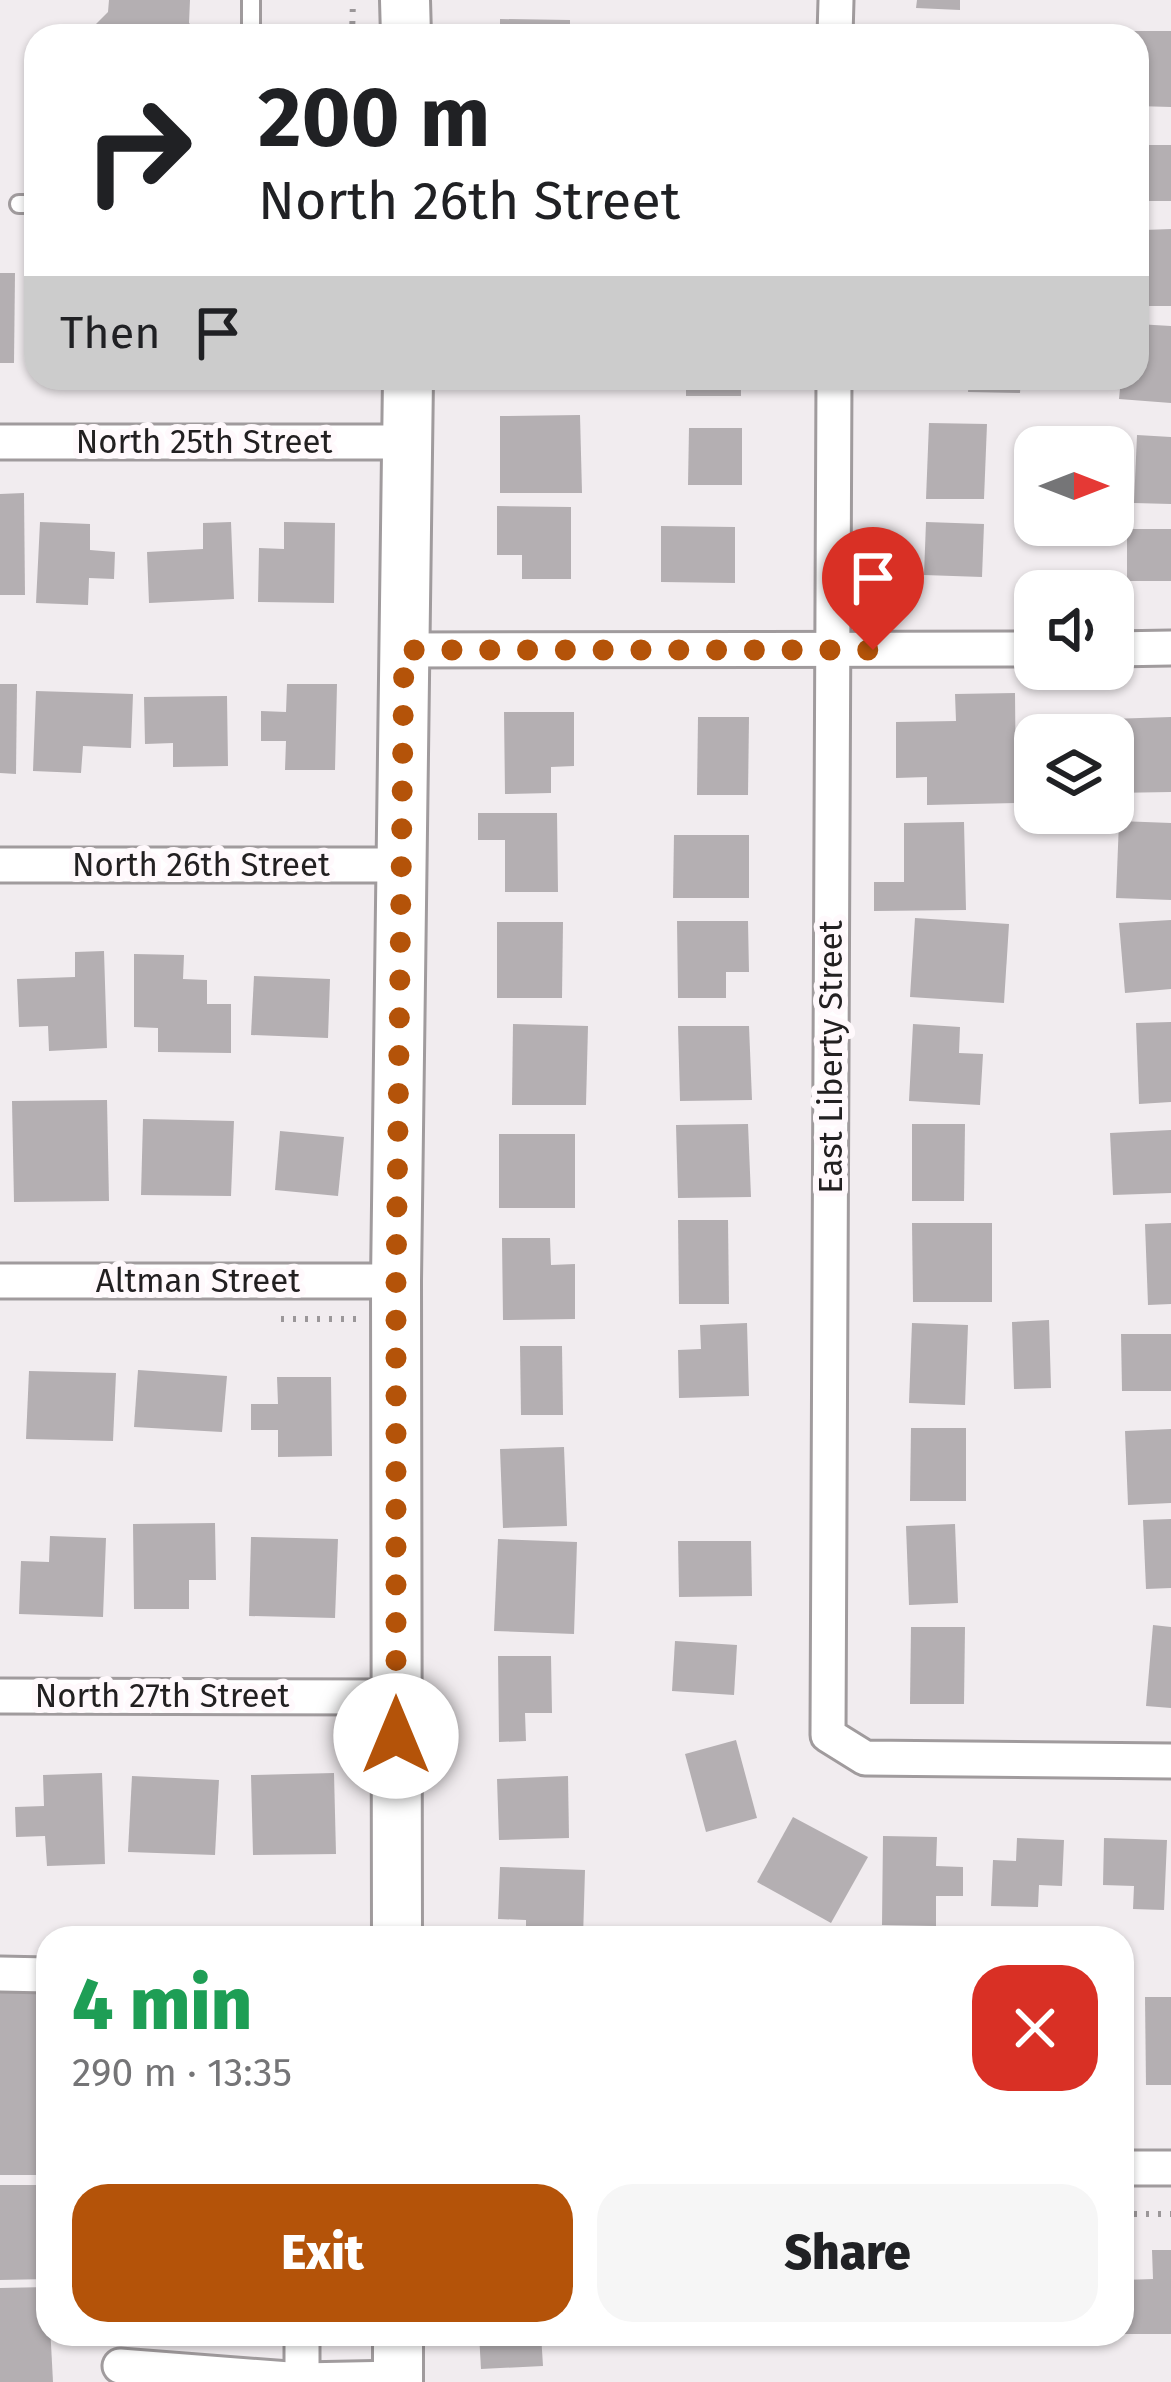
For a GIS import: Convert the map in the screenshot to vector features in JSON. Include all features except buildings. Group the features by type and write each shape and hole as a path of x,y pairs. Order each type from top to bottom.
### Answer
{"street":[{"path":"398,1926 396,1281 408,390"},
{"name":"East Liberty Street","path":"834,390 828,1736 865,1758 1171,1762"},
{"name":"North 25th Street","path":"0,442 408,442"},
{"path":"1134,649 1171,648"},
{"path":"404,650 1014,649"},
{"name":"North 26th Street","path":"0,865 403,865"},
{"name":"Altman Street","path":"0,1281 396,1281"},
{"name":"North 27th Street","path":"0,1696 396,1696"},
{"path":"0,1974 36,1975"},
{"path":"1134,2168 1171,2168"},
{"path":"302,2346 302,2381"},
{"path":"121,2366 302,2381 398,2365"}],"path":[{"path":"274,1319 365,1319"},
{"path":"1134,2214 1171,2214"}],"route":[{"path":"396,1736 404,650 873,650"}]}
